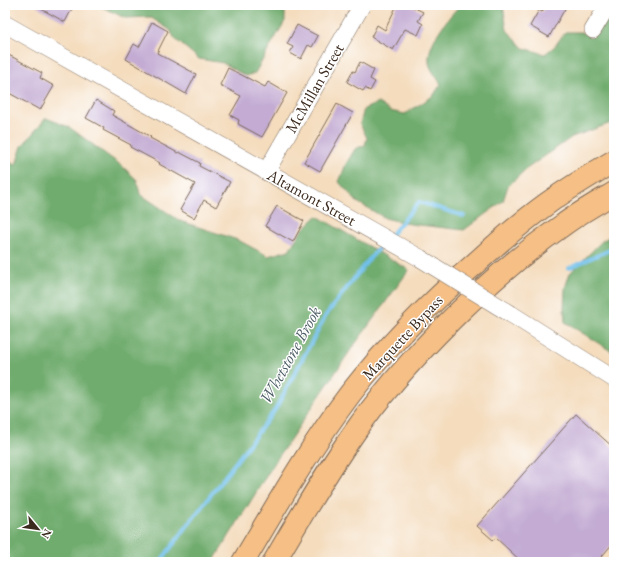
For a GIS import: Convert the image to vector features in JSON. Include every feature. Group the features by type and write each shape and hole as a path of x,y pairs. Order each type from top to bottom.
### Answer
{"highway":[{"name":"Marquette Bypass","path":"243,562 322,433 350,394 382,355 451,284 516,228 555,198 614,161"},
{"name":"Marquette Bypass","path":"274,562 325,476 353,434 396,378 431,339 509,266 564,224 614,193"}],"street":[{"name":"McMillan Street","path":"266,172 362,5"},
{"path":"593,30 608,5"},
{"name":"Altamont Street","path":"5,24 420,258 614,379"}],"green space":[{"path":"98,5 285,5 285,21 255,73 246,76 223,63 199,59 175,39 170,30 150,17 125,18"},
{"path":"460,5 503,5 507,30 523,48 545,54 555,46 565,32 581,32 591,37 614,6 614,122 572,137 525,170 508,186 503,201 464,230 410,224 385,218 357,202 339,182 346,164 355,149 365,145 367,138 360,124 364,109 378,103 390,111 405,114 433,96 441,84 429,64 431,47 439,31"},
{"path":"46,118 69,127 122,166 137,180 140,194 180,221 238,240 268,256 289,250 302,230 317,216 409,270 350,351 275,462 213,562 5,562 5,160 16,165 22,146"},
{"path":"614,234 614,353 565,322 564,308 565,288 570,273 602,241"}],"building":[{"path":"34,5 74,5 65,22"},
{"path":"397,5 409,5 423,12 418,21 423,24 418,35 405,29 393,50 371,37 377,25 385,30"},
{"path":"546,5 567,5 549,37 530,26 539,10 542,12"},
{"path":"152,22 168,31 157,53 196,74 186,94 126,59 134,44 139,47"},
{"path":"297,25 318,36 312,47 308,45 301,59 290,53 293,47 287,44"},
{"path":"5,53 42,73 40,78 54,86 40,110 9,93 5,93"},
{"path":"360,62 374,70 370,79 375,82 370,91 365,88 363,91 347,82 353,71 355,72"},
{"path":"228,68 265,87 268,82 287,93 262,137 238,124 239,120 230,115 241,96 220,85"},
{"path":"96,100 114,111 112,115 151,137 150,138 200,163 199,166 230,182 216,207 204,200 194,218 180,210 195,184 130,147 131,145 103,130 104,128 86,118"},
{"path":"337,104 353,113 320,171 304,162"},
{"path":"277,206 304,221 293,242 265,226"},
{"path":"576,414 614,448 614,542 597,562 522,562 496,538 493,540 477,526"}],"waterway":[{"name":"Whetstone Brook","path":"390,236 419,202 464,216"},
{"name":"Whetstone Brook","path":"160,562 275,410 326,315 384,242"},
{"name":"Whetstone Brook","path":"569,268 614,248"}]}
